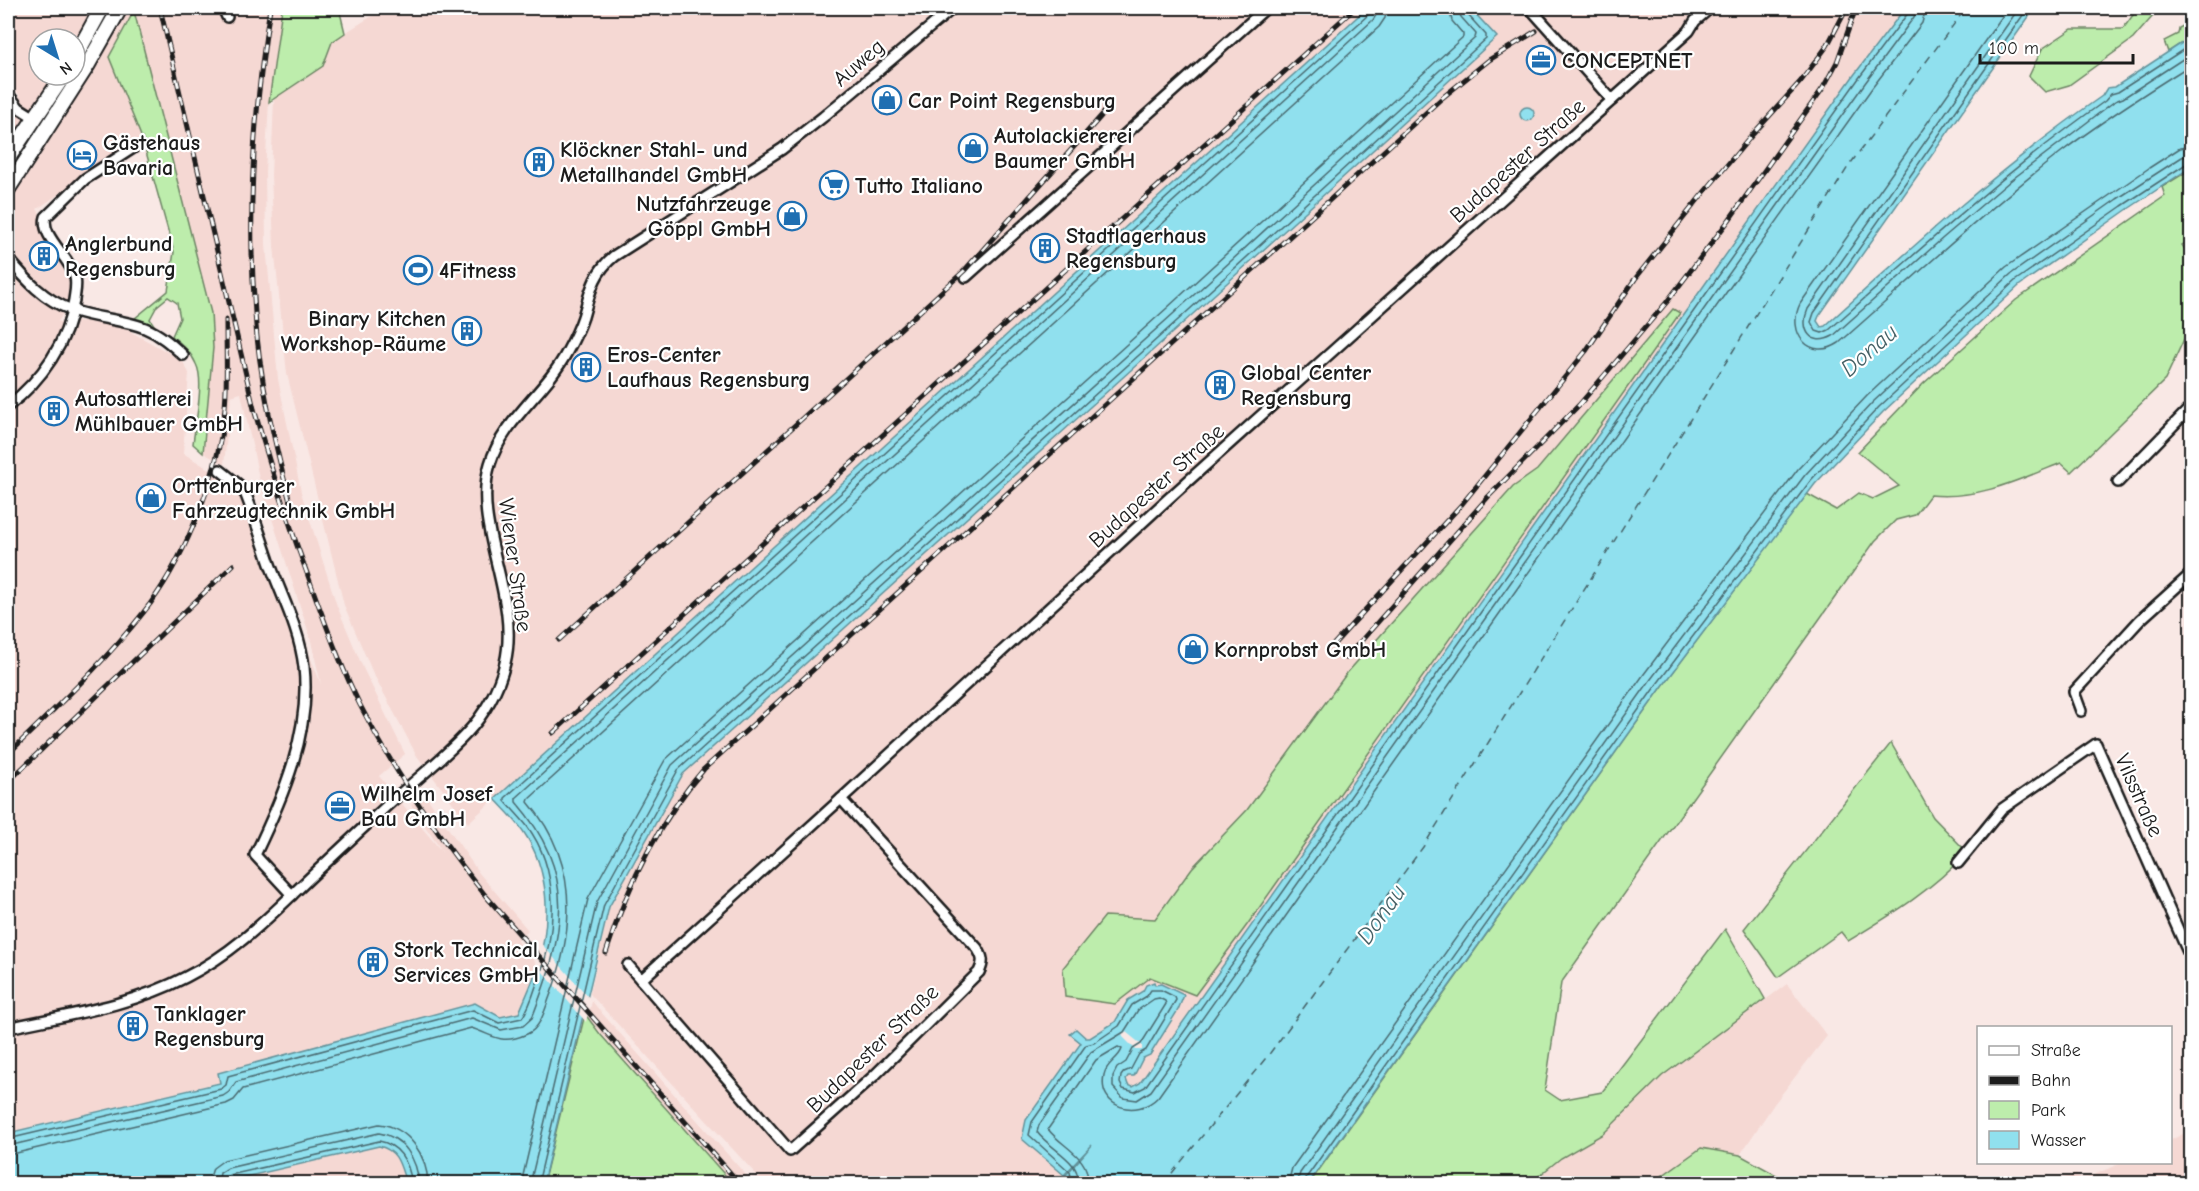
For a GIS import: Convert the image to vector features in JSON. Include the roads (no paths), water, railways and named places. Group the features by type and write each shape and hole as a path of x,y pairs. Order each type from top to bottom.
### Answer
{"main road":[{"path":"87,35 102,8"},
{"path":"8,189 87,66 120,8"},
{"path":"8,158 56,87"}],"street":[{"name":"Auweg","path":"788,145 953,8"},
{"path":"966,277 1266,8"},
{"path":"1530,8 1612,100"},
{"name":"Budapester Straße","path":"641,980 1177,492 1689,31 1695,21 1710,8"},
{"path":"8,94 19,108 35,118"},
{"name":"Wiener Straße","path":"8,1028 133,999 184,978 230,951 256,930 392,801 466,735 477,722 499,683 506,662 509,638 508,619 486,505 485,482 500,440 550,377 571,345 598,272 614,256 788,145"},
{"path":"8,406 31,385 56,352 73,310 75,276 47,232 44,223 51,211 85,179 133,148"},
{"path":"8,258 36,290 73,310 144,327 161,336 183,355"},
{"path":"2118,482 2192,406"},
{"path":"220,470 239,484 246,495 294,628 304,666 302,716 292,769 277,811 255,855 292,895"},
{"path":"2081,711 2074,692 2140,620 2192,573"},
{"name":"Vilsstraße","path":"1958,862 2002,809 2096,744 2192,961"},
{"name":"Budapester Straße","path":"628,965 790,1151 867,1082 979,972 983,965 978,948 841,799"}],"water":[{"path":"1367,8 1470,8 1497,37 683,774 609,907 543,1183 406,1183 395,1155 379,1146 219,1183 8,1183 8,1133 220,1083 218,1073 475,1003 500,1017 519,1013 534,978 542,948 546,896 539,862 532,846 513,818 495,799"},
{"name":"Donau","path":"1905,8 2035,8 1819,316 1817,321 1821,327 1825,326 1960,207 2029,150 2102,96 2107,88 2115,87 2191,37 2191,167 2020,285 1883,412 1815,484 1662,687 1309,1183 1059,1183 1092,1145 1064,1175 1022,1139 1026,1120 1081,1043 1070,1034 1076,1029 1086,1038 1090,1038 1115,1022 1128,1000 1143,991 1146,985 1154,982 1155,985 1161,984 1184,995 1178,1010 1150,1055 1143,1058 1134,1076 1128,1076 1126,1079 1128,1085 1133,1087 1140,1083 1710,277 1854,75"},
{"path":"1524,107 1530,107 1534,114 1530,121 1524,121 1520,117 1520,111"}],"railway":[{"path":"160,8 254,409 304,565 334,646 360,705 418,803 485,895 740,1184"},
{"path":"270,8 256,122 252,198 253,275 257,337 264,385 290,502"},
{"path":"553,733 1355,8"},
{"path":"1333,645 1462,504 1586,351 1635,279 1701,196 1801,81 1827,46 1847,8"},
{"path":"1346,658 1488,497 1579,405 1666,303 1729,220 1823,88 1837,62 1856,8"},
{"path":"606,953 634,880 658,833 687,789 704,769 1442,98 1489,60 1536,31"},
{"path":"559,640 964,271 1110,106"},
{"path":"8,754 112,650 143,613 171,572 194,524 219,448 225,412 226,320"},
{"path":"8,782 233,565"}],"place":[{"name":"CONCEPTNET","path":"1541,60"},
{"name":"Car Point Regensburg","path":"887,100"},
{"name":"Autolackiererei Baumer GmbH","path":"973,148"},
{"name":"Gästehaus Bavaria","path":"82,155"},
{"name":"Klöckner Stahl- und Metallhandel GmbH","path":"539,162"},
{"name":"Tutto Italiano","path":"834,185"},
{"name":"Nutzfahrzeuge Göppl GmbH","path":"792,216"},
{"name":"Stadtlagerhaus Regensburg","path":"1045,248"},
{"name":"Anglerbund Regensburg","path":"44,256"},
{"name":"4Fitness","path":"418,270"},
{"name":"Binary Kitchen Workshop-Räume","path":"467,331"},
{"name":"Eros-Center Laufhaus Regensburg","path":"586,367"},
{"name":"Global Center Regensburg","path":"1220,385"},
{"name":"Autosattlerei Mühlbauer GmbH","path":"54,411"},
{"name":"Orttenburger Fahrzeugtechnik GmbH","path":"151,498"},
{"name":"Kornprobst GmbH","path":"1193,649"},
{"name":"Wilhelm Josef Bau GmbH","path":"340,806"},
{"name":"Stork Technical Services GmbH","path":"373,962"},
{"name":"Tanklager Regensburg","path":"133,1026"}]}
